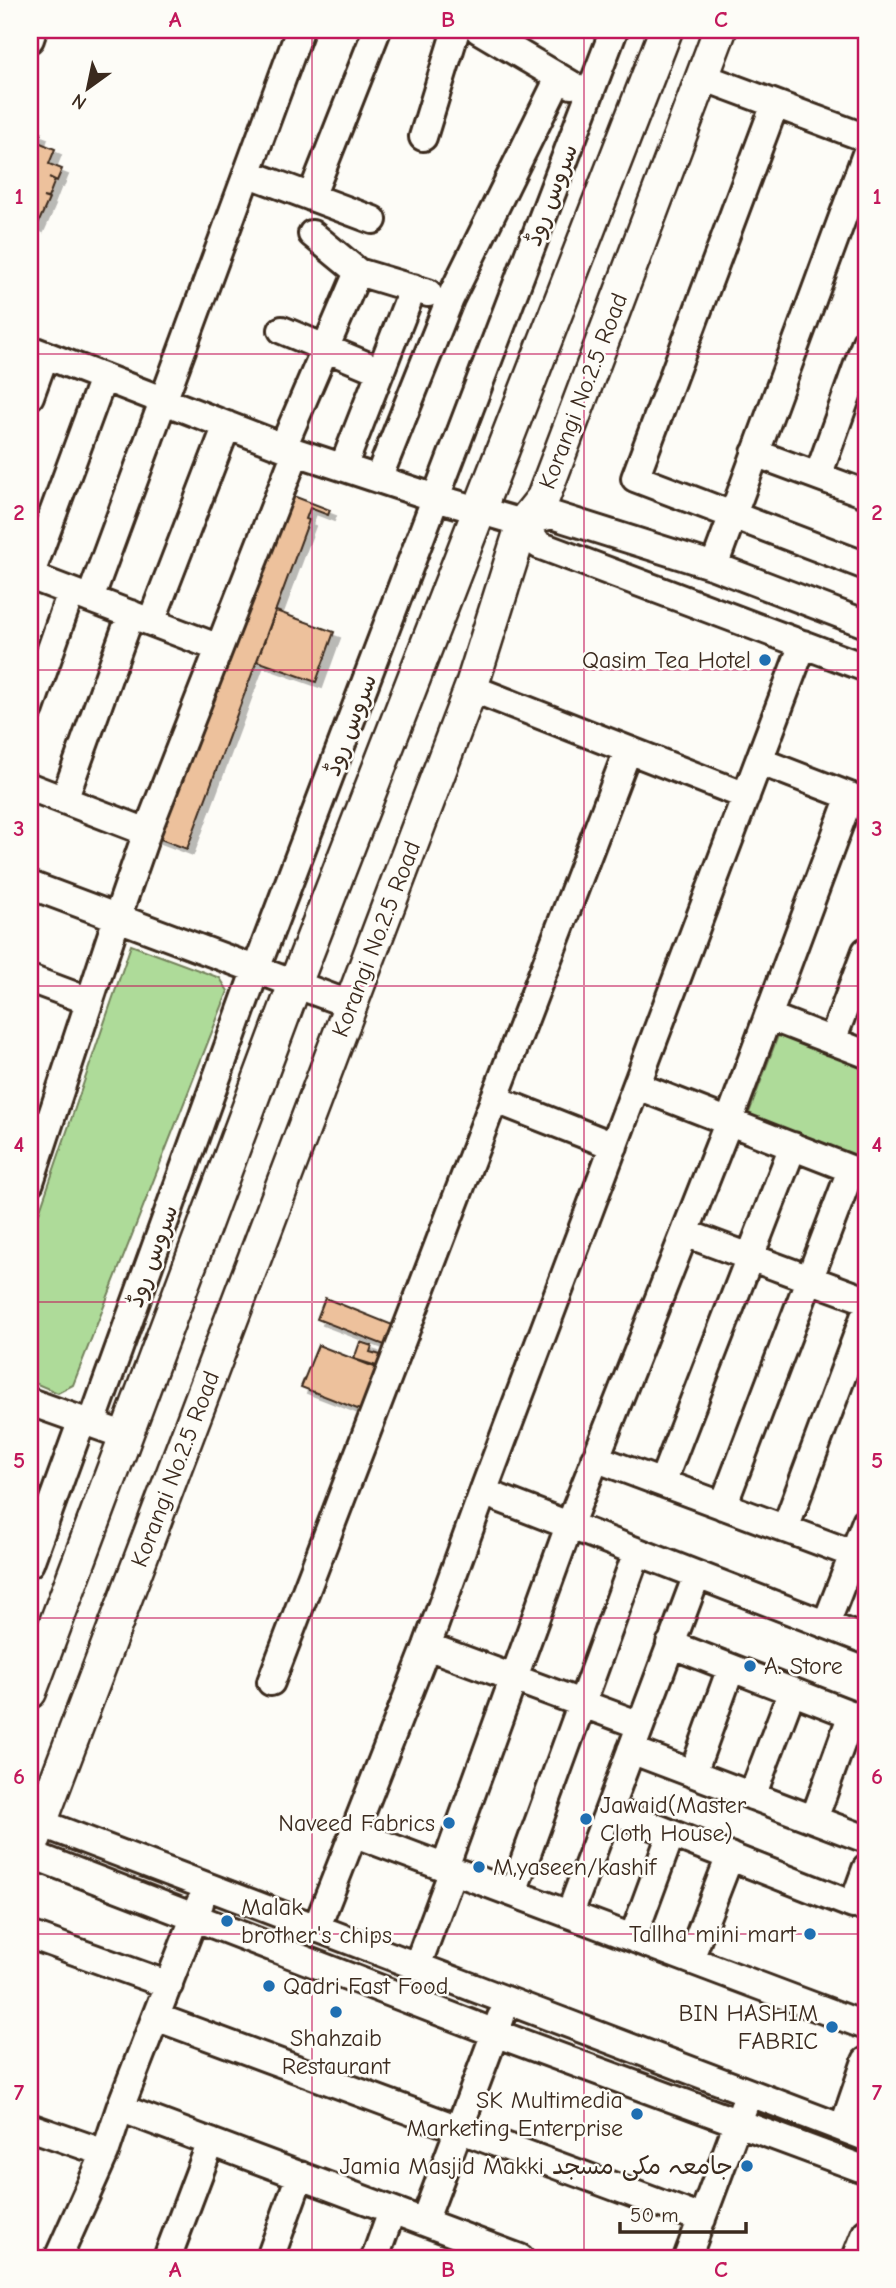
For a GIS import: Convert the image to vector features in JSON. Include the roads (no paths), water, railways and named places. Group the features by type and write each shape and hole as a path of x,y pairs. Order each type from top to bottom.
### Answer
{"main road":[{"path":"30,1692 295,984 666,30"},
{"name":"Korangi No.2.5 Road","path":"32,1837 471,688 523,523 543,498 720,30"}],"street":[{"path":"30,39 33,30"},
{"path":"30,709 164,401 300,30"},
{"path":"311,197 377,30"},
{"path":"423,137 456,30"},
{"path":"479,30 589,95"},
{"name":"سروس روڈ","path":"30,1563 39,1512 87,1421 614,30"},
{"path":"703,77 866,138"},
{"path":"378,479 450,299 559,78"},
{"path":"775,104 635,478 866,566"},
{"path":"714,566 755,453 857,209 866,154"},
{"path":"247,173 373,220"},
{"path":"312,234 358,272 450,299"},
{"path":"30,1179 147,832 219,648 324,349 358,272"},
{"path":"343,467 413,288"},
{"path":"282,330 380,372"},
{"path":"818,476 866,342"},
{"path":"30,396 37,352 289,449 378,479 523,523 552,515 714,566 866,624"},
{"path":"103,378 30,576 219,648"},
{"path":"64,800 227,425"},
{"path":"755,453 866,494"},
{"path":"523,523 539,545 866,668"},
{"path":"316,1928 427,1646 482,1492 803,644"},
{"path":"471,688 746,796"},
{"path":"271,1682 628,750"},
{"path":"417,1966 514,1678 569,1525 768,1016 858,799 759,761"},
{"path":"30,787 147,832"},
{"path":"30,885 351,1005"},
{"path":"832,1041 866,951"},
{"path":"30,979 89,1001"},
{"path":"768,1016 866,1054"},
{"path":"637,1086 859,1172 810,1279 723,1506"},
{"path":"494,1099 614,1146"},
{"path":"662,1483 793,1146"},
{"path":"685,1233 866,1300"},
{"path":"785,1529 866,1312"},
{"path":"30,1402 126,1436"},
{"path":"595,1458 853,1554"},
{"path":"482,1492 866,1640"},
{"path":"826,1624 866,1521"},
{"path":"513,1892 637,1552"},
{"path":"570,1913 696,1575"},
{"path":"670,1644 859,1717 814,1819"},
{"path":"427,1646 582,1703 693,1773 866,1839"},
{"path":"693,1773 731,1668"},
{"path":"752,1796 792,1691"},
{"path":"608,1809 860,1907 866,1869"},
{"path":"353,1833 866,2026"},
{"path":"633,1937 671,1834"},
{"path":"32,1837 206,1886 855,2133 866,2062"},
{"path":"32,1837 194,1917 495,2033 866,2170"},
{"path":"690,1959 730,1856"},
{"path":"58,2258 105,2153 206,1886"},
{"path":"30,1935 169,1985"},
{"path":"424,2222 507,2001"},
{"path":"156,2017 702,2219"},
{"path":"687,2258 749,2092"},
{"path":"120,2108 424,2222 475,2250 520,2258"},
{"path":"30,2127 105,2153"},
{"path":"167,2258 211,2142"},
{"path":"270,2258 300,2175"},
{"path":"375,2258 392,2210"},
{"path":"856,2258 866,2233"}],"place":[{"name":"Qasim Tea Hotel","path":"765,660"},
{"name":"A. Store","path":"750,1666"},
{"name":"Jawaid(Master Cloth House)","path":"586,1819"},
{"name":"Naveed Fabrics","path":"449,1823"},
{"name":"M,yaseen/kashif","path":"479,1867"},
{"name":"Malak brother's chips","path":"227,1921"},
{"name":"Tallha mini mart","path":"810,1934"},
{"name":"Qadri Fast Food","path":"269,1986"},
{"name":"Shahzaib Restaurant","path":"336,2012"},
{"name":"BIN HASHIM FABRIC","path":"832,2027"},
{"name":"SK Multimedia Marketing Enterprise","path":"637,2114"},
{"name":"Jamia Masjid Makki جامعہ مکی مسجد","path":"747,2166"}]}
